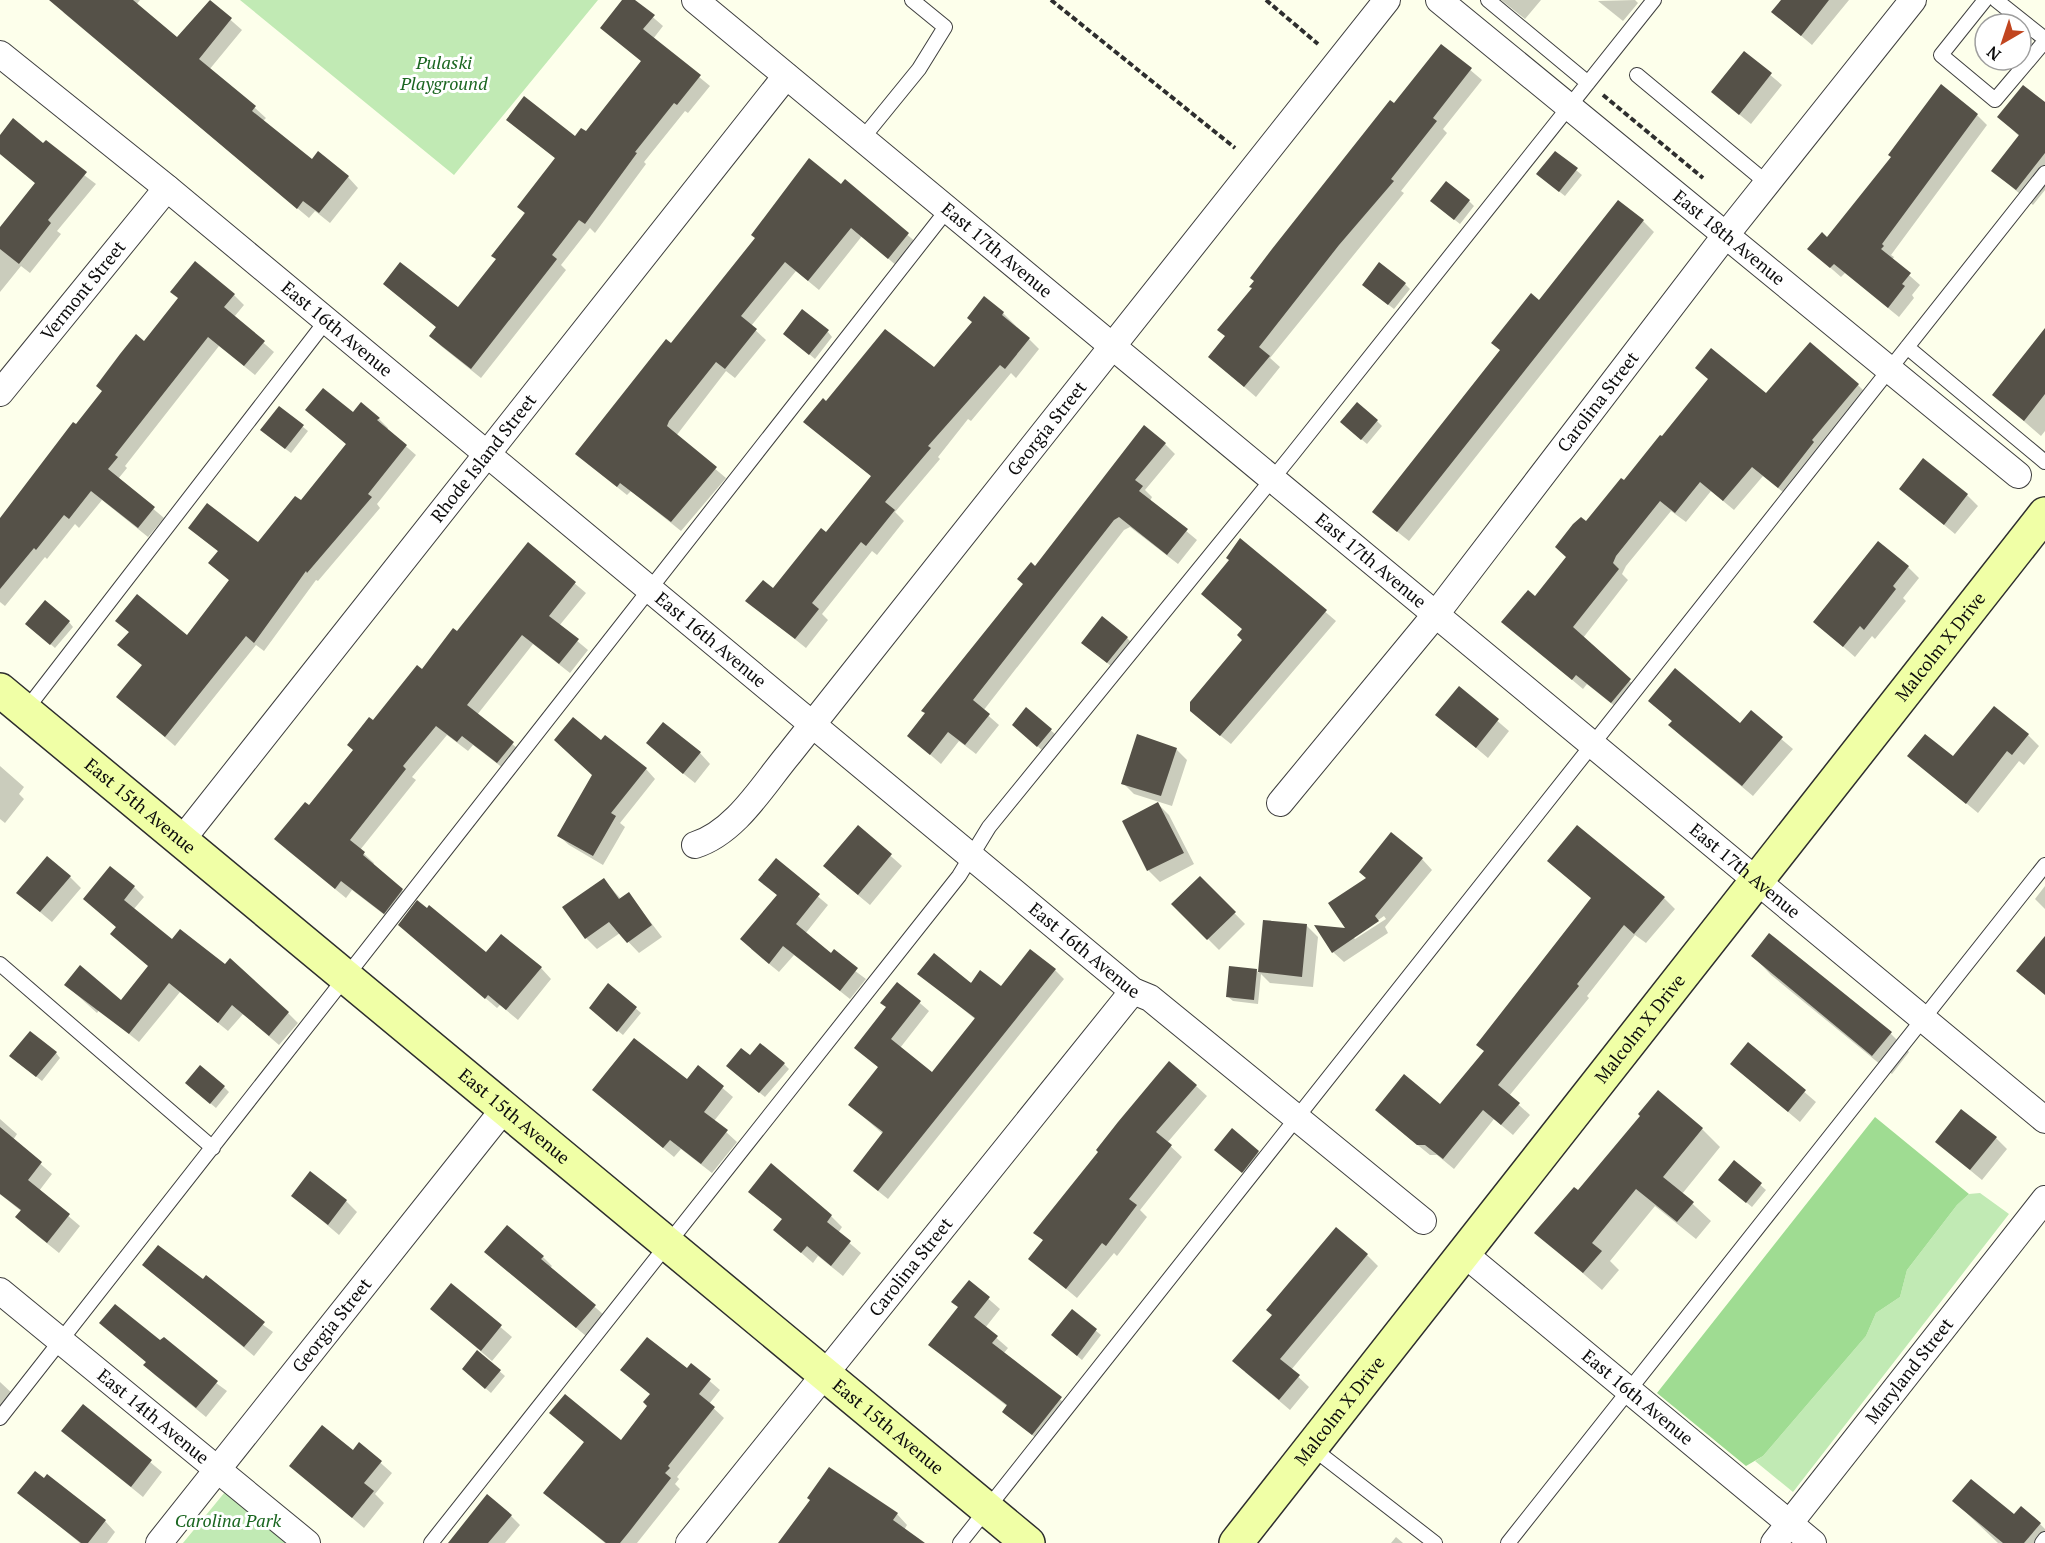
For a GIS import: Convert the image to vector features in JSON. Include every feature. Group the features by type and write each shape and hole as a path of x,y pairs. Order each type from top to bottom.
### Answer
{"main road":[{"name":"Malcolm X Drive","path":"1236,1543 1462,1252 2045,514"},
{"name":"East 15th Avenue","path":"0,690 1028,1543"}],"street":[{"name":"East 17th Avenue","path":"695,0 2045,1120"},
{"name":"Georgia Street","path":"695,845 719,833 732,822 1387,0"},
{"name":"East 18th Avenue","path":"1439,0 2018,476"},
{"name":"Carolina Street","path":"1280,803 1436,614 1725,236 1913,0"},
{"name":"East 16th Avenue","path":"0,54 167,188 1133,991 1150,998 1423,1221"},
{"name":"Rhode Island Street","path":"181,841 786,76"},
{"name":"Vermont Street","path":"0,393 167,188"},
{"name":"Carolina Street","path":"689,1543 1133,991"},
{"name":"Georgia Street","path":"159,1543 504,1109"},
{"name":"Maryland Street","path":"1781,1533 2045,1199"},
{"name":"East 16th Avenue","path":"1462,1252 1629,1390 1781,1533 1813,1543"},
{"name":"East 14th Avenue","path":"0,1292 307,1543"}],"lane":[{"path":"862,139 919,69 945,27 912,0"},
{"path":"1488,0 1588,83"},
{"path":"431,1543 959,876 989,827 1272,479 1654,0"},
{"path":"1985,0 1941,55 1995,100 2045,40 1996,0"},
{"path":"1637,75 1767,183"},
{"path":"960,1543 2045,173"},
{"path":"0,1418 947,210"},
{"path":"25,711 326,321"},
{"path":"1907,347 2045,462"},
{"path":"1508,1543 2045,865"},
{"path":"0,964 213,1148"},
{"path":"1311,1447 1435,1543"},
{"path":"2042,1543 2045,1539"}],"path":[{"path":"1051,0 1237,150"},
{"path":"1266,0 1319,45"}],"green space":[{"name":"Pulaski Playground","path":"240,0 598,0 454,175"},
{"path":"1875,1117 1969,1194 1957,1205 1907,1270 1900,1297 1876,1313 1866,1336 1763,1456 1746,1466 1657,1393"},
{"path":"1980,1193 2009,1214 1793,1492 1755,1461 1763,1456 1866,1336 1876,1313 1900,1297 1907,1270 1957,1205 1969,1194"},
{"name":"Carolina Park","path":"225,1492 288,1543 183,1543"}],"building":[{"path":"49,0 133,0 177,37 210,0 232,18 199,59 256,106 252,111 312,159 318,151 349,176 319,213 303,201 297,209"},
{"path":"622,0 635,0 655,15 643,29 701,75 677,105 674,103 635,152 637,153 585,224 579,220 552,255 557,259 471,369 429,336 436,327 383,284 400,262 458,307 496,259 491,256 525,213 517,207 555,158 506,120 524,96 575,136 581,128 586,131 641,61 600,28"},
{"path":"1781,0 1829,0 1801,36 1771,12"},
{"path":"1441,44 1472,68 1433,118 1437,121 1391,179 1394,181 1339,245 1259,347 1270,356 1244,387 1208,357 1225,336 1217,330 1252,288 1249,287 1254,281 1250,278 1272,249 1390,100 1394,103"},
{"path":"1744,51 1772,73 1739,115 1711,92"},
{"path":"1941,84 1978,114 1882,244 1884,246 1881,249 1911,273 1902,284 1905,286 1888,308 1834,264 1830,268 1807,249 1822,232 1827,237 1891,157 1888,155"},
{"path":"2023,85 2045,102 2045,153 2016,190 1991,171 2019,135 1997,117"},
{"path":"13,118 43,143 46,140 87,172 48,220 51,223 19,264 0,249 0,227 35,183 0,154 0,135"},
{"path":"1555,151 1578,168 1559,192 1536,174"},
{"path":"809,158 841,184 845,179 909,233 888,259 851,228 808,281 785,262 741,316 757,329 725,369 716,362 669,421 667,426 717,467 671,522 620,483 617,487 575,454 666,339 671,343 755,238 751,235"},
{"path":"1446,181 1470,200 1454,220 1430,201"},
{"path":"1618,200 1644,220 1397,532 1372,512 1500,350 1491,343 1531,293 1539,300"},
{"path":"195,261 235,294 224,307 265,341 244,366 208,337 115,455 118,457 108,469 155,507 138,528 91,491 69,519 64,515 0,589 0,518 73,422 76,424 102,391 96,386 136,334 144,341 178,298 170,292"},
{"path":"1379,262 1406,283 1388,305 1362,285"},
{"path":"984,296 1004,312 1002,315 1030,338 1005,369 1000,365 928,446 931,448 885,502 895,510 866,546 861,542 812,603 819,609 795,639 745,601 763,580 773,588 821,528 826,532 871,476 803,422 823,398 826,401 885,329 934,367 972,322 967,318"},
{"path":"802,309 829,330 809,355 783,334"},
{"path":"2045,328 2045,394 2024,421 1992,395"},
{"path":"1810,342 1859,384 1812,440 1814,442 1778,488 1752,467 1723,501 1700,482 1675,513 1660,501 1616,556 1613,563 1619,569 1573,627 1631,679 1611,703 1576,675 1572,680 1501,622 1528,590 1535,596 1566,557 1555,547 1573,524 1581,517 1586,521 1621,478 1624,480 1660,435 1662,436 1708,379 1695,368 1711,348 1766,393"},
{"path":"323,388 353,412 361,402 380,418 377,420 407,445 368,494 372,497 307,573 306,571 254,643 246,636 165,737 116,697 142,665 117,645 129,632 115,621 137,594 187,635 229,580 208,563 218,551 188,528 207,503 258,542 295,496 301,500 346,444 305,410"},
{"path":"1357,402 1378,420 1361,440 1340,422"},
{"path":"279,406 304,425 285,449 260,430"},
{"path":"1144,425 1166,443 1135,480 1143,486 1139,491 1188,529 1167,555 1119,517 1114,520 973,700 990,714 965,745 948,732 930,755 907,736 925,713 921,711 1023,584 1017,579 1031,562 1035,566"},
{"path":"1923,458 1968,494 1944,525 1899,489"},
{"path":"1240,538 1327,610 1220,736 1190,711 1190,702 1242,640 1237,635 1242,629 1201,594 1229,560 1226,558"},
{"path":"1878,541 1909,566 1893,586 1896,589 1864,630 1860,626 1843,647 1813,622"},
{"path":"528,542 576,582 549,616 579,639 559,664 522,635 467,705 514,742 497,763 462,736 457,742 436,726 403,766 406,769 350,840 365,852 363,855 403,889 384,914 341,881 335,889 274,839 305,802 309,805 353,750 347,745 369,717 373,720 417,665 422,669 453,628 457,631"},
{"path":"45,600 70,621 50,645 25,624"},
{"path":"1102,616 1128,637 1107,663 1081,643"},
{"path":"1675,668 1740,723 1751,710 1783,737 1742,786 1668,725 1672,721 1648,701"},
{"path":"1459,686 1499,719 1476,748 1435,715"},
{"path":"1994,706 2029,734 2012,755 2007,751 1966,804 1907,756 1925,734 1953,756"},
{"path":"1026,707 1052,729 1037,747 1012,725"},
{"path":"573,717 601,740 605,735 647,768 611,813 616,816 593,856 557,836 592,775 554,740"},
{"path":"663,722 701,752 683,774 646,743"},
{"path":"1137,734 1177,748 1161,796 1121,784"},
{"path":"1158,802 1184,853 1147,871 1122,821"},
{"path":"858,825 892,854 858,895 823,866"},
{"path":"1577,825 1665,897 1634,934 1624,925 1577,984 1579,986 1498,1085 1520,1103 1501,1125 1483,1110 1443,1159 1425,1145 1417,1145 1375,1110 1404,1074 1440,1104 1484,1051 1476,1045 1591,898 1547,861"},
{"path":"1391,832 1423,858 1375,916 1379,921 1332,953 1314,925 1345,928 1328,903 1366,878 1359,872"},
{"path":"47,856 71,876 40,912 16,893"},
{"path":"776,858 820,894 796,924 831,953 834,949 858,968 840,991 783,946 769,964 740,939 777,895 758,880"},
{"path":"110,866 135,886 124,900 172,939 180,929 225,964 230,958 289,1012 269,1036 232,1005 218,1023 169,983 129,1034 64,985 80,965 121,1000 148,966 110,934 116,927 83,899"},
{"path":"1200,876 1236,912 1207,940 1171,904"},
{"path":"604,878 619,899 629,892 652,925 627,943 609,922 585,939 562,907"},
{"path":"417,900 427,908 429,905 486,952 501,934 542,967 506,1010 488,995 485,999 398,925"},
{"path":"1263,920 1307,924 1302,977 1258,972"},
{"path":"1769,933 1892,1032 1872,1056 1751,956"},
{"path":"2045,936 2045,995 2016,971"},
{"path":"1030,949 1056,969 878,1191 853,1171 883,1132 848,1105 878,1067 854,1048 886,1007 880,1003 897,982 921,1001 891,1039 932,1072 975,1018 917,974 934,953 971,983 980,970 1001,986"},
{"path":"1229,966 1257,969 1254,1000 1226,997"},
{"path":"608,983 637,1007 617,1032 589,1008"},
{"path":"30,1031 57,1052 36,1077 9,1056"},
{"path":"634,1038 687,1079 698,1065 724,1086 704,1112 728,1130 701,1164 670,1140 663,1148 592,1090"},
{"path":"1748,1042 1806,1090 1788,1112 1730,1064"},
{"path":"760,1043 785,1063 759,1093 726,1066 741,1048 750,1055"},
{"path":"1169,1061 1197,1085 1156,1132 1172,1145 1129,1199 1137,1205 1106,1246 1102,1243 1066,1289 1028,1259 1043,1240 1033,1233 1098,1152 1096,1150 1118,1122"},
{"path":"200,1065 225,1086 210,1104 185,1083"},
{"path":"1658,1090 1703,1128 1663,1177 1694,1202 1677,1222 1636,1189 1592,1243 1602,1251 1583,1273 1534,1233 1574,1187 1578,1190 1640,1116 1638,1114"},
{"path":"1961,1109 1997,1137 1970,1170 1935,1142"},
{"path":"0,1127 42,1162 28,1180 70,1214 47,1243 15,1217 21,1210 0,1194"},
{"path":"1232,1128 1259,1151 1242,1173 1214,1150"},
{"path":"1734,1160 1762,1183 1746,1203 1718,1180"},
{"path":"771,1163 832,1215 827,1222 851,1241 831,1266 807,1246 801,1253 773,1230 782,1219 748,1192"},
{"path":"310,1171 347,1200 328,1225 291,1196"},
{"path":"507,1225 544,1256 541,1259 596,1305 576,1328 484,1252"},
{"path":"1336,1227 1368,1254 1280,1359 1300,1375 1279,1400 1232,1361 1272,1315 1266,1310"},
{"path":"158,1245 203,1279 206,1275 265,1322 244,1347 142,1265"},
{"path":"969,1280 990,1297 974,1317 998,1336 992,1343 1062,1397 1032,1435 1002,1412 1007,1405 928,1345 958,1307 951,1302"},
{"path":"451,1283 502,1325 481,1351 430,1309"},
{"path":"115,1304 160,1340 164,1337 218,1381 196,1408 143,1365 146,1362 99,1323"},
{"path":"1072,1309 1097,1329 1077,1356 1051,1335"},
{"path":"647,1337 687,1368 691,1363 711,1379 699,1394 715,1407 668,1466 670,1468 665,1473 671,1478 629,1532 620,1543 606,1543 543,1493 584,1442 549,1413 565,1394 621,1440 647,1406 643,1402 650,1394 620,1370"},
{"path":"477,1350 501,1370 485,1389 462,1369"},
{"path":"83,1404 152,1460 131,1487 61,1431"},
{"path":"322,1425 353,1450 359,1442 382,1461 364,1483 374,1491 352,1518 289,1466"},
{"path":"829,1467 898,1513 893,1520 925,1543 778,1543 810,1500 807,1498"},
{"path":"35,1471 44,1478 47,1474 106,1520 88,1543 81,1543 17,1493"},
{"path":"1971,1479 2014,1514 2021,1506 2041,1523 2024,1543 2003,1543 1952,1501"},
{"path":"487,1494 512,1515 488,1543 448,1543"}]}
